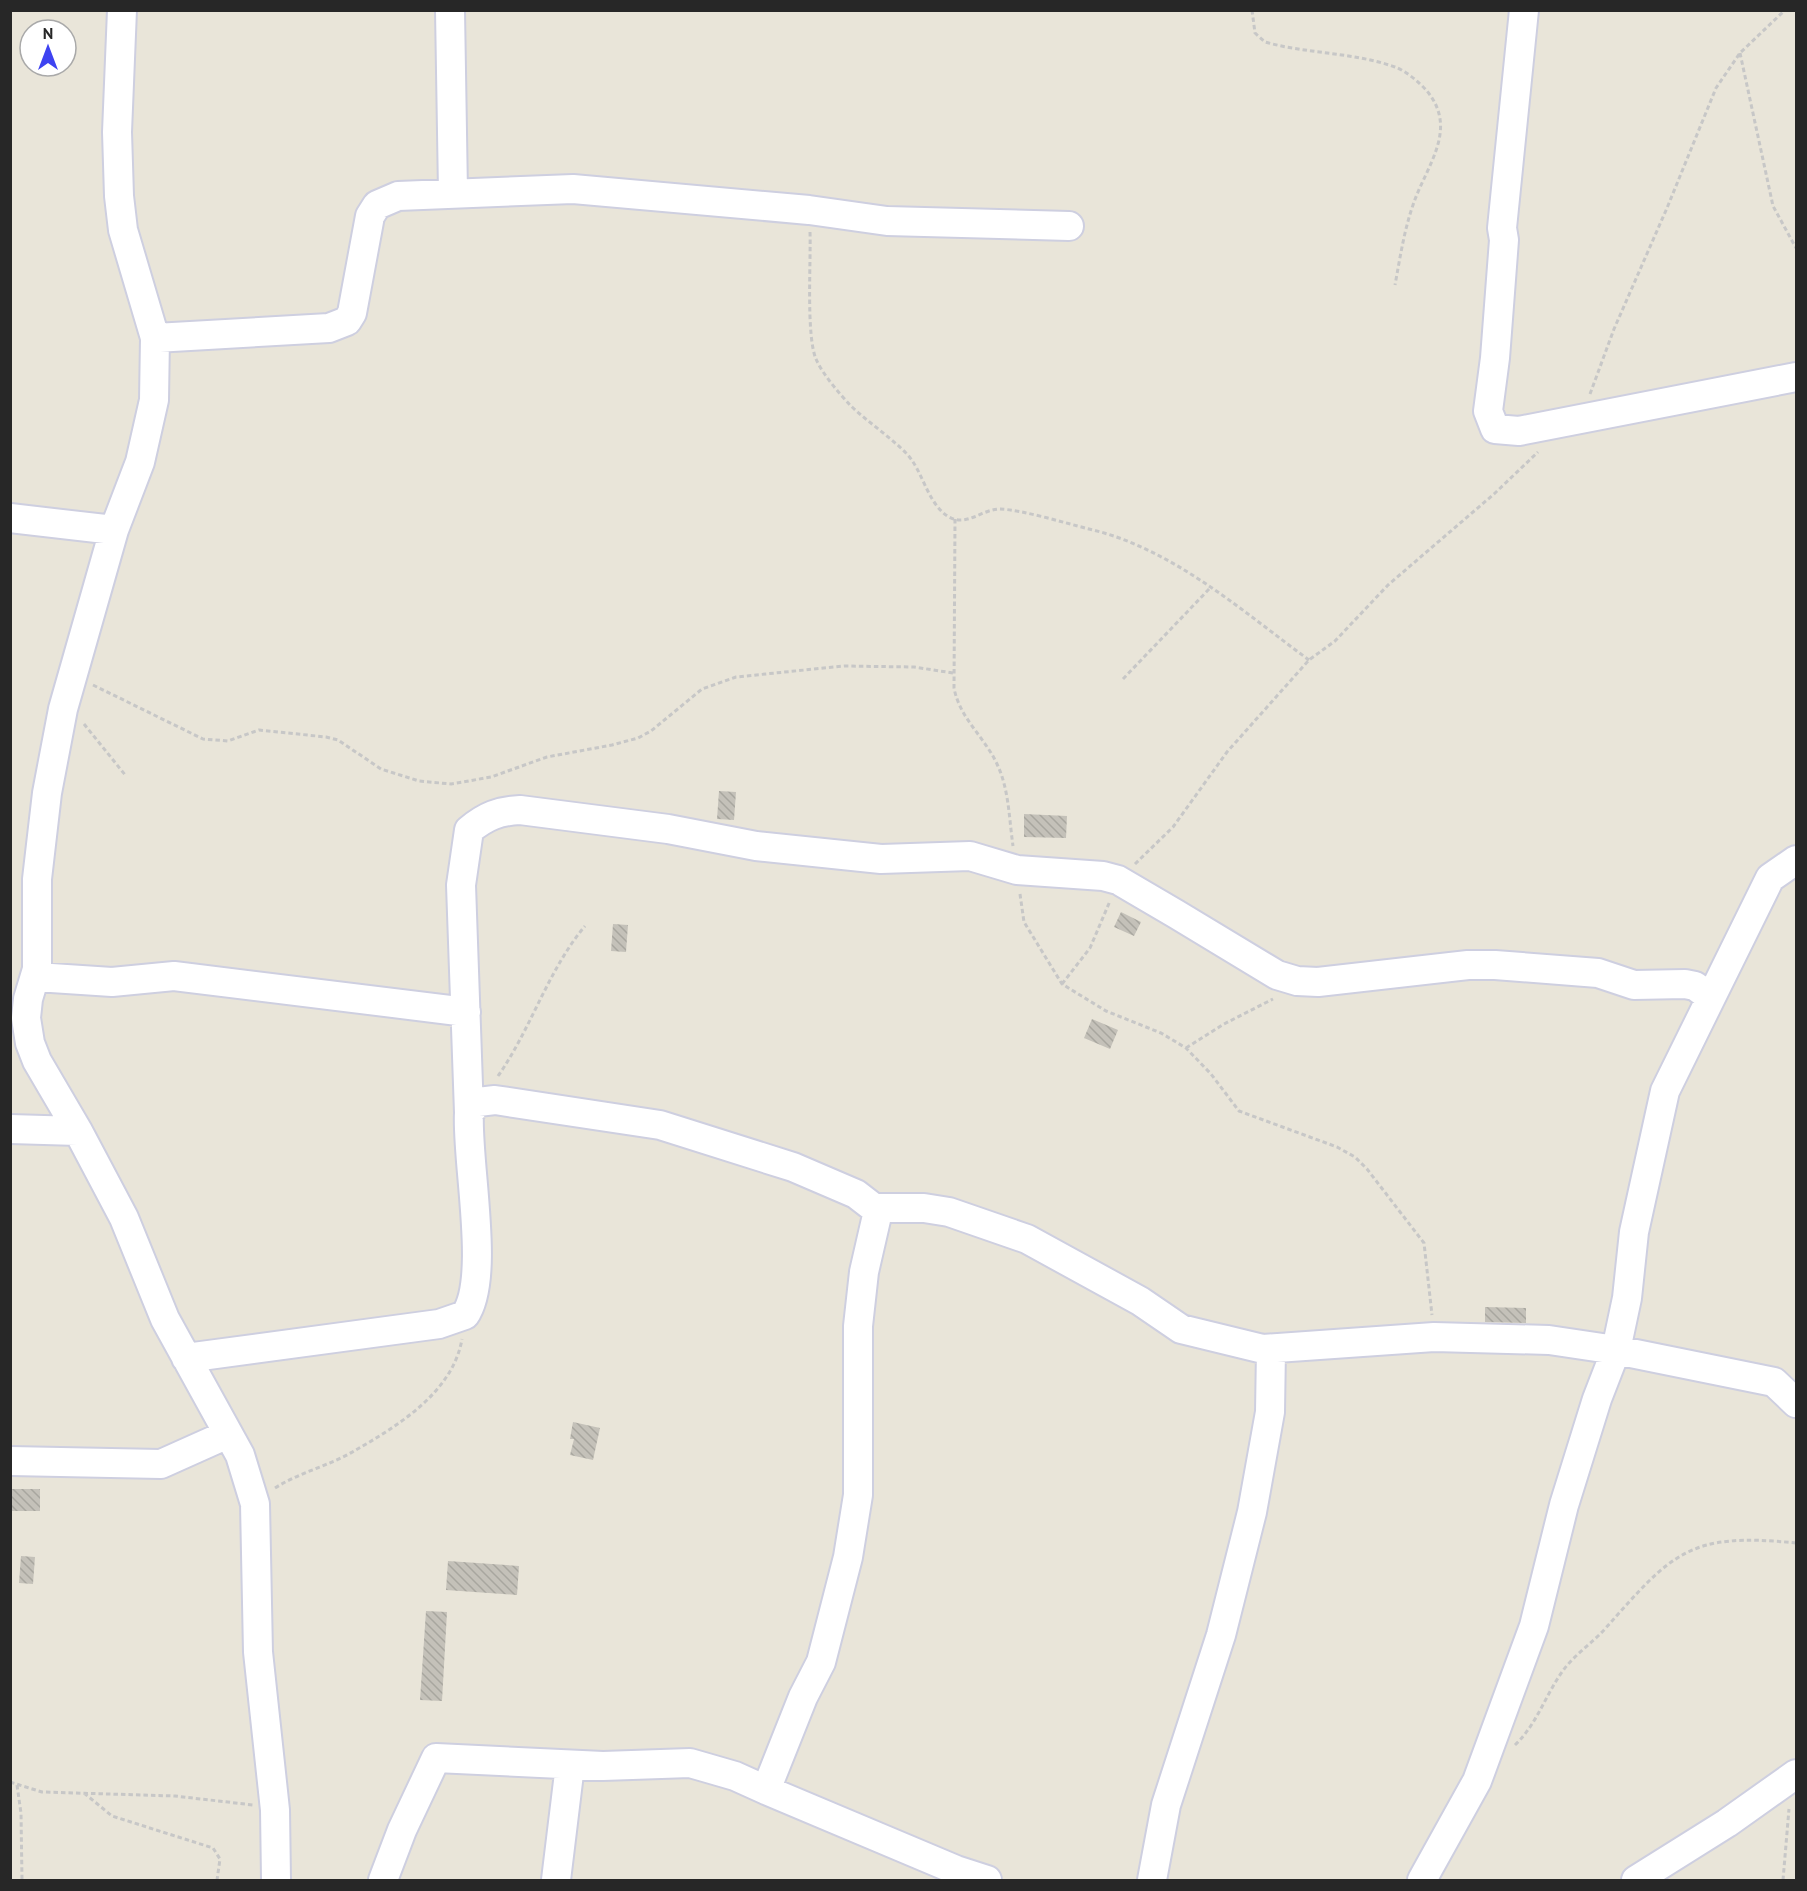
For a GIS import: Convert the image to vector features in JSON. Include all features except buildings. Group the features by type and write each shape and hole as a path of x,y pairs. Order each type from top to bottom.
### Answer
{"street":[{"path":"122,10 117,132 119,196 123,230 155,338 154,400 147,435 114,530 63,709 47,794 37,879 36,977 28,999 26,1018 30,1043 46,1078 78,1131 124,1218 165,1319 240,1455 255,1504 258,1652 275,1810 276,1881"},
{"path":"450,10 453,193"},
{"path":"1524,10 1502,228 1504,240 1497,335 1488,411 1495,429 1519,431 1797,377"},
{"path":"155,338 337,326 347,321 352,313 370,216 376,205 398,196 573,189 809,210 887,221 1069,226"},
{"path":"10,518 114,530"},
{"path":"186,1358 439,1324 460,1318 467,1313 472,1300 476,1271 476,1107 466,1012 461,885 469,830 481,820 499,811 520,810 668,829 756,846 870,858 970,856 1017,870 1088,874 1118,880 1256,964 1277,975 1307,982 1479,964 1598,973 1634,985 1685,984 1699,988 1710,997"},
{"path":"1422,1881 1477,1781 1534,1626 1564,1504 1597,1399 1616,1350 1627,1298 1634,1232 1665,1091 1770,878 1797,860"},
{"path":"36,977 112,982 174,976 466,1012"},
{"path":"476,1107 518,1102 660,1125 793,1167 856,1194 877,1208 924,1208 949,1212 1027,1239 1140,1301 1181,1329 1263,1349 1434,1337 1549,1340 1616,1350 1774,1382 1797,1403"},
{"path":"10,1129 78,1131"},
{"path":"766,1790 803,1697 821,1662 848,1557 858,1495 858,1326 868,1252 878,1218 877,1208"},
{"path":"1152,1881 1166,1805 1221,1635 1252,1512 1270,1412 1271,1349"},
{"path":"10,1461 161,1464 228,1434"},
{"path":"383,1881 402,1830 436,1758 570,1765 690,1763 735,1776 987,1881"},
{"path":"555,1881 570,1765"},
{"path":"1636,1881 1727,1823 1794,1776"}],"path":[{"path":"1252,10 1254,33 1265,42 1352,56 1398,68 1422,85 1439,107 1441,124 1439,142 1411,212 1395,285"},
{"path":"1572,420 1583,406 1597,379 1614,329 1667,208 1702,116 1723,74 1740,53 1785,10"},
{"path":"1740,53 1773,206 1797,248"},
{"path":"809,210 811,339 815,357 851,405 905,452 940,509 955,519 973,519 988,511 1001,509 1092,530 1157,556 1211,587 1309,660"},
{"path":"1062,984 1090,948 1118,880 1173,827 1227,752 1309,660 1335,641 1388,585 1494,494 1546,444"},
{"path":"955,519 953,673 955,695 962,714 995,761 1003,777 1024,922 1062,984 1106,1011 1161,1034 1186,1048 1211,1074 1239,1111 1337,1147 1355,1157 1367,1169 1424,1243 1434,1337"},
{"path":"1122,679 1211,587"},
{"path":"74,676 203,739 228,741 259,730 326,737 338,741 381,769 419,781 451,784 491,777 547,756 612,746 638,738 651,731 702,689 736,677 844,666 914,667 953,673"},
{"path":"63,709 85,724 126,776"},
{"path":"476,1107 518,1045 572,941 585,926"},
{"path":"1186,1048 1224,1024 1307,982"},
{"path":"255,1504 290,1479 354,1452 420,1406 456,1363 467,1313"},
{"path":"1509,1751 1535,1721 1564,1669 1660,1570 1679,1555 1713,1542 1797,1544"},
{"path":"1783,1881 1794,1776"},
{"path":"10,1782 42,1792 206,1798 275,1810"},
{"path":"17,1785 21,1813 22,1881"},
{"path":"83,1792 112,1816 213,1848 220,1859 217,1881"}]}
